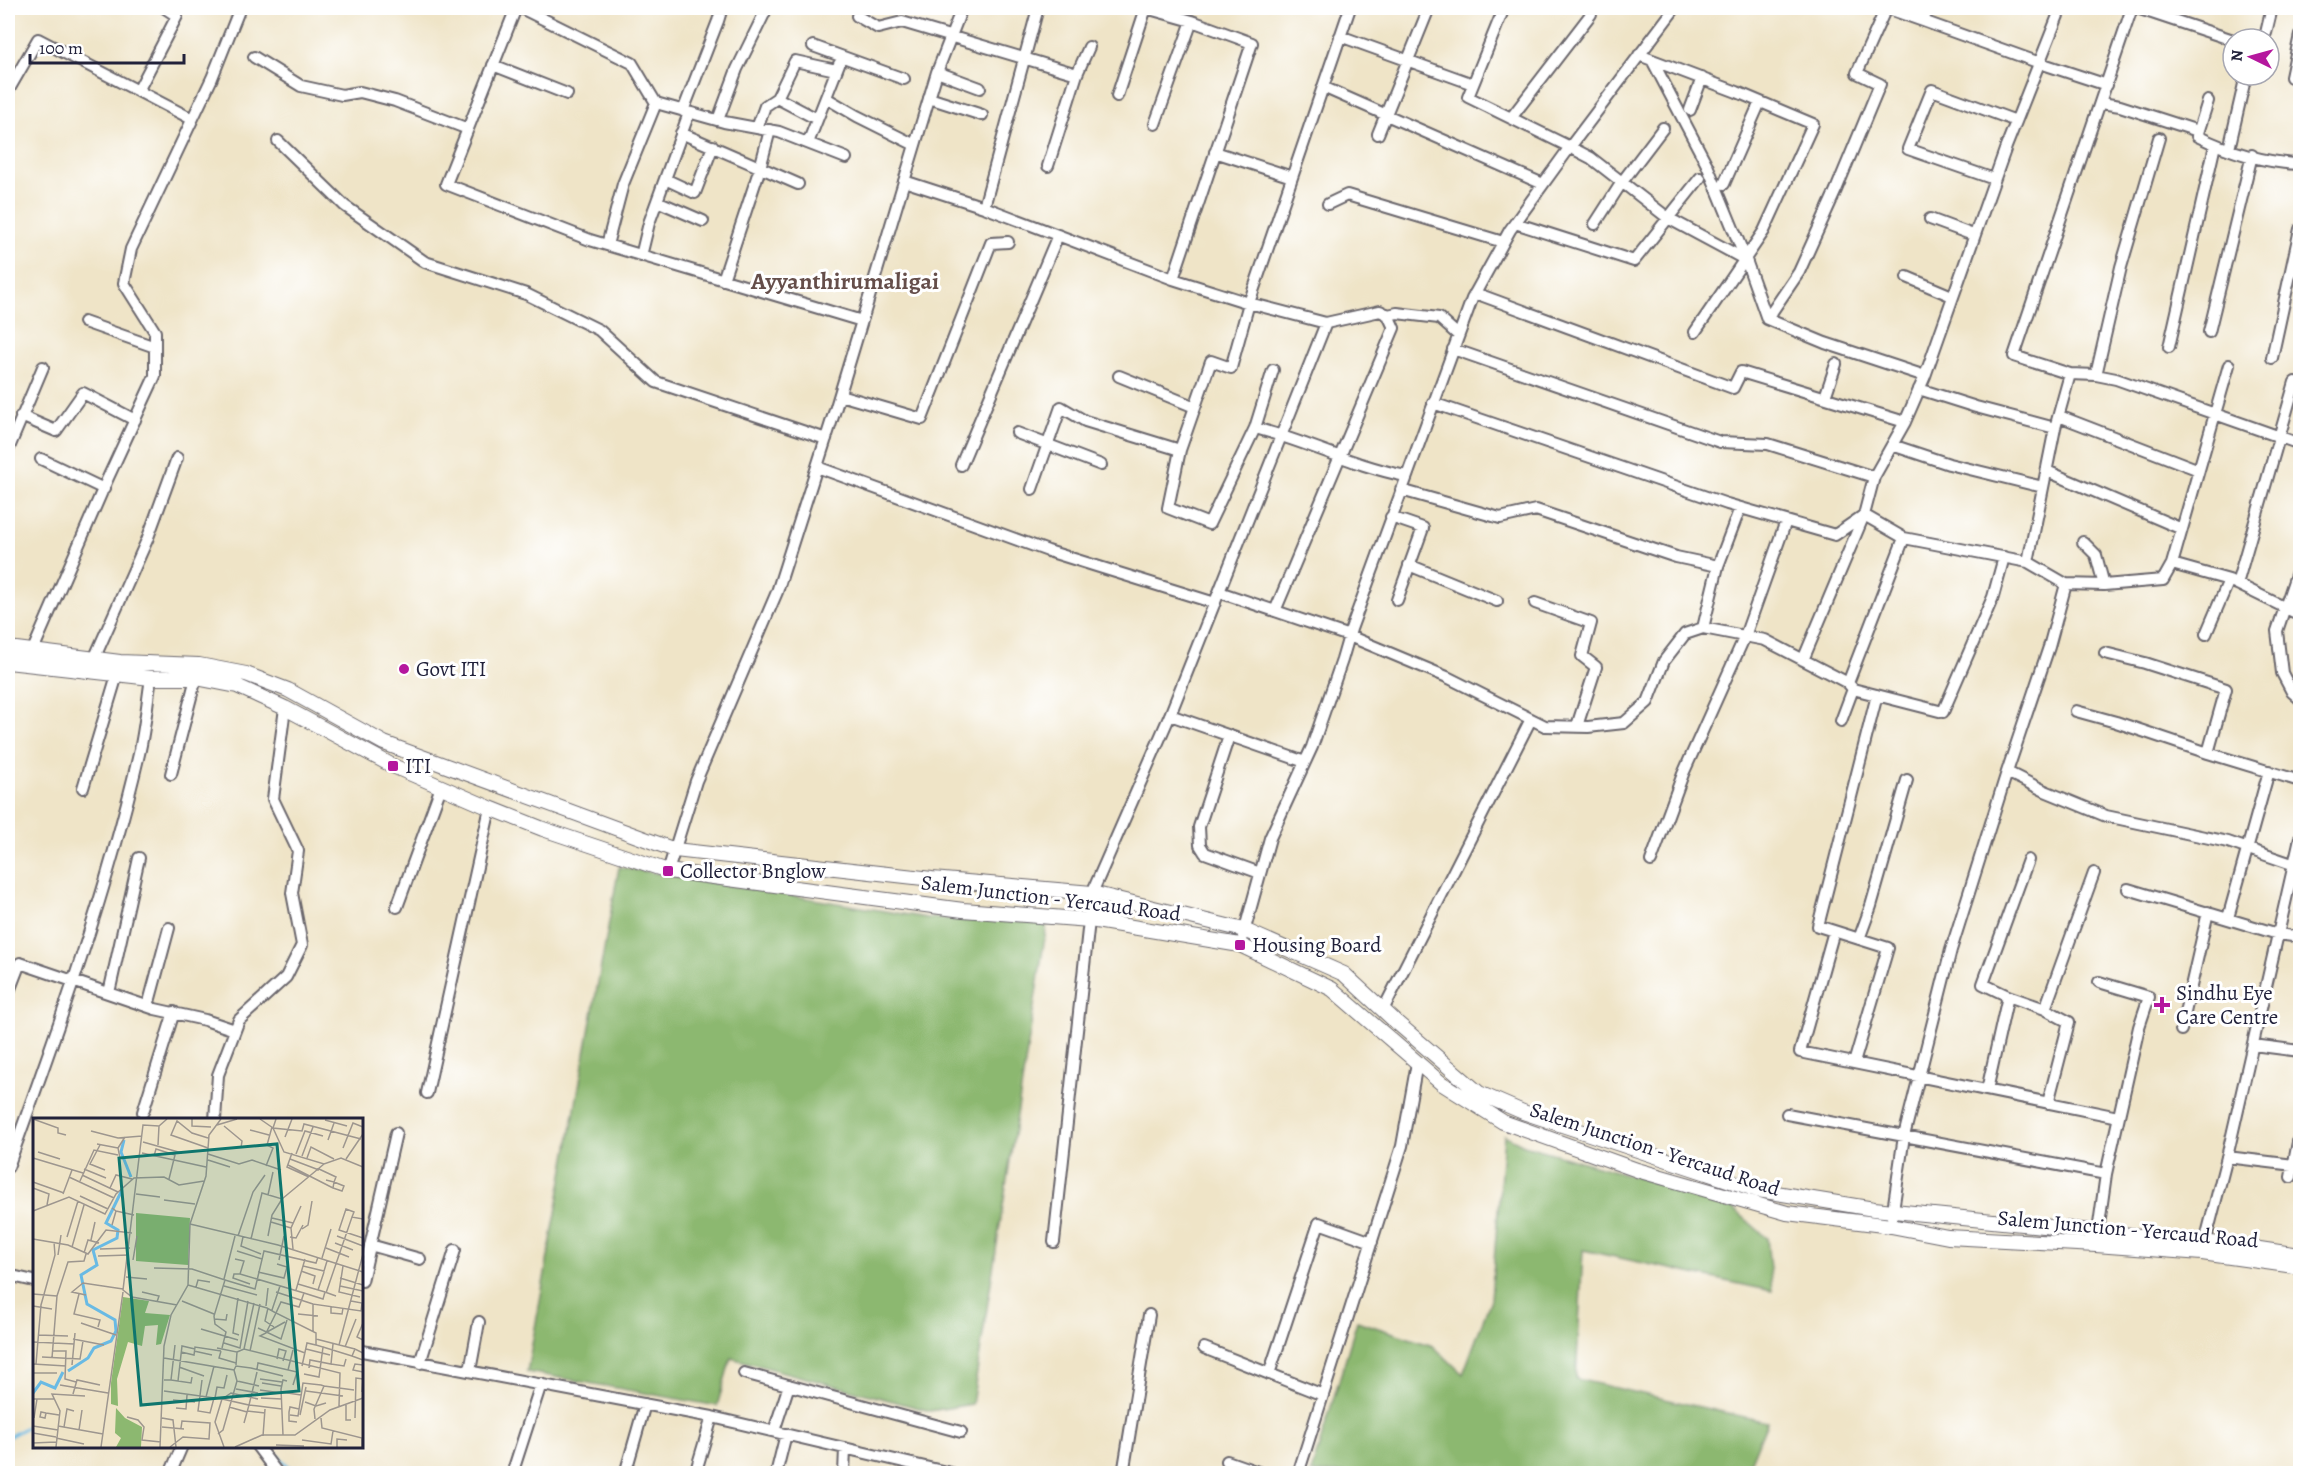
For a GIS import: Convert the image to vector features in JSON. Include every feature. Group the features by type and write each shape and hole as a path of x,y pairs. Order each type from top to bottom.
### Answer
{"main road":[{"path":"8,648 94,659 189,664 246,674 288,690 384,743 675,850 920,878 1092,893 1244,930 1344,974 1479,1093 1523,1112 1758,1190 2097,1239 2301,1256"},
{"name":"Salem Junction - Yercaud Road","path":"8,663 151,678 196,678 237,686 285,708 393,766 441,787 543,829 668,871 963,910 1090,920 1240,945 1332,989 1441,1083 1503,1122 1637,1170 1787,1213 1891,1226 1948,1237 2097,1239"},
{"name":"Salem Junction - Yercaud Road","path":"2203,1248 2301,1267"}],"street":[{"path":"138,91 177,16 165,8"},
{"path":"33,650 155,376 155,332 124,284 131,249 212,78 240,8"},
{"path":"516,8 446,184 641,256 862,321"},
{"path":"522,8 632,63 656,103 718,120 770,130 846,158"},
{"path":"641,256 686,112 722,8"},
{"path":"718,120 737,69 766,8"},
{"path":"668,871 696,781 777,592 840,395 937,72 962,8"},
{"path":"984,207 1038,8"},
{"path":"1117,96 1146,8 1192,21 1252,43 1173,279"},
{"path":"1273,370 1255,428 1209,524 1168,507 1180,450 1211,361 1232,368 1249,303 1350,8"},
{"path":"1378,134 1429,8"},
{"path":"1504,8 1468,97 1591,158 1668,218 1746,260"},
{"path":"1240,945 1270,838 1305,762 1391,517 1475,293 1515,223 1675,8"},
{"path":"1767,319 1799,272 1880,84 1857,73 1886,8 2107,85"},
{"path":"1923,21 1928,8"},
{"path":"1803,660 1864,514 1874,477 1905,422 1925,376 1973,235 2061,8"},
{"path":"2221,36 2135,8 2014,356 2070,374 2096,375 2116,379 2301,444"},
{"path":"2267,27 2272,8"},
{"path":"1511,118 1592,14"},
{"path":"858,16 878,28 902,22 1077,74"},
{"path":"1155,124 1192,21"},
{"path":"2291,77 2301,35"},
{"path":"1340,36 1473,84"},
{"path":"8,91 38,39 192,119"},
{"path":"813,46 904,80"},
{"path":"1048,166 1077,74 1089,47"},
{"path":"1639,55 1702,78 1813,124 1764,231 1695,332"},
{"path":"254,57 301,86 342,95 360,92 395,101 468,129"},
{"path":"808,143 841,58"},
{"path":"1652,60 1707,165 1746,260 1767,319 1825,343 1925,376"},
{"path":"757,128 765,106 777,98 795,61 836,70"},
{"path":"493,65 567,94"},
{"path":"937,72 980,88"},
{"path":"1690,110 1702,78"},
{"path":"1323,87 1543,184"},
{"path":"2229,149 2243,87"},
{"path":"1994,179 1908,149 1932,90 2016,121"},
{"path":"777,98 818,119"},
{"path":"826,98 915,145"},
{"path":"929,98 982,115"},
{"path":"2208,101 2197,136 2215,145 2280,163 2301,164"},
{"path":"1724,184 1760,102"},
{"path":"2101,102 2198,131"},
{"path":"608,245 623,184 656,103"},
{"path":"1595,224 1622,182 1663,128"},
{"path":"723,280 760,168 770,130"},
{"path":"681,133 798,184"},
{"path":"2096,375 2121,267 2159,138"},
{"path":"278,141 345,206 425,262 526,294 599,330 656,382 826,439"},
{"path":"2169,347 2215,145"},
{"path":"665,179 695,193 713,146"},
{"path":"1215,152 1292,177"},
{"path":"2209,333 2252,155"},
{"path":"1515,223 1634,261 1700,178"},
{"path":"904,181 984,207 1173,279 1249,303 1326,323 1380,311 1388,315 1394,328 1275,611"},
{"path":"1328,204 1347,195 1503,242"},
{"path":"657,201 703,221"},
{"path":"1930,219 1973,235"},
{"path":"2272,358 2301,229"},
{"path":"961,465 1058,235"},
{"path":"840,395 922,419 991,243 1008,242"},
{"path":"1907,277 1952,296"},
{"path":"1475,293 1733,388 1741,372 1905,422"},
{"path":"1388,315 1397,313 1438,318 1458,335"},
{"path":"84,322 155,347"},
{"path":"1054,1242 1092,893 1170,715 1326,323"},
{"path":"1453,349 1720,442 1768,444 1874,477"},
{"path":"1825,397 1836,364"},
{"path":"1864,514 1904,538 2028,562 2066,584 2104,585 2163,580 2172,564 2229,365"},
{"path":"8,450 43,367"},
{"path":"2028,562 2055,428 2070,374"},
{"path":"1119,376 1195,407"},
{"path":"2206,634 2233,582 2295,382"},
{"path":"1919,389 2055,428"},
{"path":"21,416 56,431 83,393 135,420"},
{"path":"1433,403 1740,508 1835,535 1864,514"},
{"path":"1032,489 1061,407 1085,421 1180,450"},
{"path":"2059,416 2199,471"},
{"path":"1255,428 1282,435 1379,471 1406,476"},
{"path":"1017,433 1101,465"},
{"path":"1892,446 1949,464 2043,487"},
{"path":"41,459 104,489"},
{"path":"94,659 147,540 177,459"},
{"path":"817,467 1048,551 1215,603"},
{"path":"2047,471 2182,529"},
{"path":"1401,490 1500,518 1536,510 1676,557 1718,566"},
{"path":"1703,628 1718,566 1740,508"},
{"path":"1391,517 1423,528 1397,600"},
{"path":"1651,861 1683,774 1745,636 1786,521"},
{"path":"1841,721 1850,686 1904,538"},
{"path":"2083,542 2096,555 2104,585"},
{"path":"1219,592 1349,636 1447,677 1545,726 1624,723 1648,702 1664,661 1684,634 1703,628 1765,640 1850,686 1943,712 1993,597 2004,557"},
{"path":"2301,563 2277,631 2282,674 2292,692 2301,699"},
{"path":"2172,564 2233,582 2301,615"},
{"path":"1409,565 1497,601"},
{"path":"1891,1226 1904,1136 1950,950 2049,647 2066,584"},
{"path":"1535,603 1591,623 1582,656 1596,667 1577,726"},
{"path":"2105,653 2145,663 2226,689 2208,753"},
{"path":"83,788 117,675"},
{"path":"8,1167 10,1150 75,981 97,910 139,753 151,678"},
{"path":"171,774 196,678"},
{"path":"1854,1063 1888,948 1818,926 1877,695"},
{"path":"214,1118 218,1075 239,1020 286,977 302,945 292,893 298,851 273,799 285,708"},
{"path":"2076,711 2301,781"},
{"path":"1170,715 1305,762"},
{"path":"1383,1010 1530,719"},
{"path":"1229,735 1200,827 1200,845 1205,853 1260,873"},
{"path":"2228,918 2269,771"},
{"path":"2007,772 2045,791 2106,816 2228,842 2295,865"},
{"path":"1859,939 1871,906 1907,780"},
{"path":"397,907 441,787"},
{"path":"427,1093 490,808"},
{"path":"2203,1248 2227,1157 2300,846"},
{"path":"110,993 139,858"},
{"path":"2028,860 1983,984 2069,1022 2048,1103"},
{"path":"2044,1009 2094,873"},
{"path":"2128,889 2278,934 2301,937"},
{"path":"2181,1030 2208,912"},
{"path":"148,1006 169,927"},
{"path":"1834,931 1800,1052 2118,1117"},
{"path":"8,994 20,963 148,1006 235,1030"},
{"path":"2097,1239 2106,1174 2118,1117 2139,1027 2149,997 2099,982"},
{"path":"1987,1090 2008,996"},
{"path":"143,1112 174,1012"},
{"path":"2253,1045 2301,1051"},
{"path":"1298,1473 1402,1146 1417,1063"},
{"path":"1787,1114 2106,1174"},
{"path":"363,1276 396,1132"},
{"path":"2291,1177 2301,1132"},
{"path":"2227,1157 2294,1165"},
{"path":"1269,1374 1319,1223 1372,1242"},
{"path":"370,1245 420,1259"},
{"path":"420,1363 455,1250"},
{"path":"8,1275 33,1281"},
{"path":"1123,1473 1149,1315"},
{"path":"470,1371 478,1322"},
{"path":"1204,1348 1323,1395"},
{"path":"363,1351 712,1417 845,1448 914,1469 955,1473"},
{"path":"744,1372 961,1432"},
{"path":"512,1473 542,1384"},
{"path":"774,1431 789,1385"},
{"path":"625,1473 645,1404"},
{"path":"695,1473 712,1417"},
{"path":"776,1473 786,1434"},
{"path":"170,1473 181,1448"},
{"path":"259,1448 278,1473"},
{"path":"844,1473 845,1448"},
{"path":"1227,1461 1264,1473"}],"green space":[{"path":"619,867 927,918 1047,923 972,1404 930,1411 731,1358 717,1406 527,1372"},
{"path":"1504,1135 1524,1145 1727,1203 1767,1238 1772,1291 1583,1250 1576,1379 1767,1422 1746,1473 1311,1473 1357,1321 1433,1346 1463,1374 1491,1299"}],"waterway":[{"path":"8,1437 33,1424"},
{"path":"269,1448 297,1474"}],"place":[{"name":"Govt ITI","path":"404,669"},
{"name":"ITI","path":"393,766"},
{"name":"Collector Bnglow","path":"668,871"},
{"name":"Housing Board","path":"1240,945"},
{"name":"Sindhu Eye Care Centre","path":"2162,1005"}],"district":[{"name":"Ayyanthirumaligai","path":"845,281"}]}
